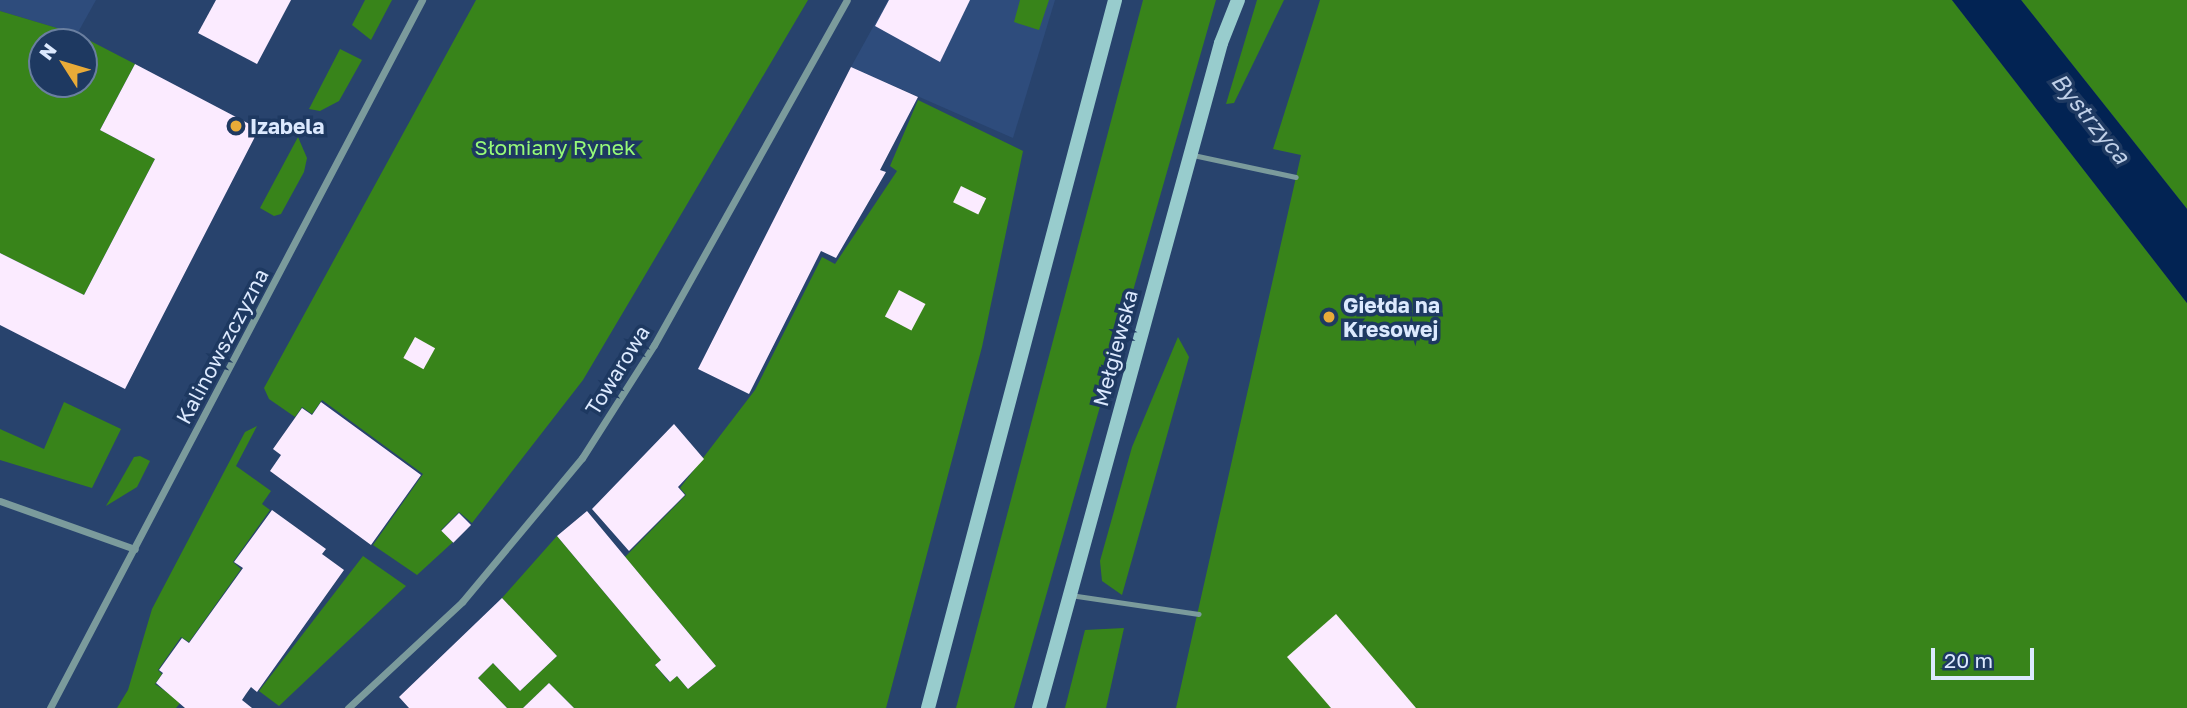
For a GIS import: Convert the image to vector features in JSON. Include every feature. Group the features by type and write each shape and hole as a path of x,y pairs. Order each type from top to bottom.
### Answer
{"main road":[{"path":"928,708 1115,0"},
{"name":"Mełgiewska","path":"1039,708 1190,154 1238,0"}],"street":[{"name":"Kalinowszczyzna","path":"50,708 422,0"},
{"name":"Towarowa","path":"352,707 471,592 582,458 654,345 848,0"},
{"path":"0,501 135,548"}],"lane":[{"path":"1190,154 1296,177"},
{"path":"1069,594 1199,614"}],"shaded area":[{"path":"0,0 96,0 80,28 57,28 0,11"},
{"path":"888,0 1055,0 1013,138 851,67"}],"green space":[{"path":"365,0 392,0 371,40 352,25"},
{"name":"Słomiany Rynek","path":"476,0 808,0 583,380 472,523 459,512 441,530 453,542 417,575 373,545 423,474 322,400 312,414 302,407 295,417 269,399 264,388"},
{"path":"1020,0 1049,0 1039,30 1014,22"},
{"path":"1143,0 1216,0 1014,708 956,708"},
{"path":"1257,0 1284,0 1234,103 1226,104"},
{"path":"1320,0 1952,0 2187,303 2187,708 1176,708 1301,155 1273,149"},
{"path":"2021,0 2187,0 2187,209 2157,171"},
{"path":"0,11 57,28 28,28 28,98 98,98 98,45 135,64 100,130 155,159 84,295 0,253"},
{"path":"340,49 362,60 339,101 320,111 309,109"},
{"path":"918,100 1023,151 982,347 886,708 574,708 549,683 523,708 507,708 478,678 493,663 520,691 557,656 502,598 557,536 661,660 655,665 669,682 677,676 688,689 716,666 625,557 686,495 680,488 755,390 822,257 835,264 897,171 890,166"},
{"path":"298,137 307,158 304,172 281,214 274,216 260,208"},
{"path":"1178,337 1189,357 1122,595 1102,581 1100,561 1132,447"},
{"path":"64,402 121,429 92,488 0,460 0,429 44,449"},
{"path":"257,426 236,466 271,491 262,504 270,510 233,562 241,569 189,642 181,637 158,670 162,674 155,684 181,702 176,708 117,708 128,690 152,609 245,432"},
{"path":"140,456 150,461 137,487 106,506 134,457"},
{"path":"363,556 406,586 279,706 259,691"},
{"path":"1124,628 1106,708 1065,708 1085,630"}],"water":[{"name":"Bystrzyca","path":"1952,0 2021,0 2187,209 2187,303"}],"building":[{"path":"216,0 291,0 257,64 198,33"},
{"path":"889,0 970,0 940,62 875,26"},
{"path":"135,64 259,129 125,389 0,325 0,253 84,295 155,159 100,130"},
{"path":"851,67 918,97 880,170 886,172 836,258 821,251 749,394 698,369"},
{"path":"961,186 986,198 978,214 953,202"},
{"path":"899,290 925,304 911,331 885,316"},
{"path":"415,337 435,348 423,369 403,358"},
{"path":"321,402 421,475 371,545 270,471 281,455 273,449 302,408 312,415"},
{"path":"674,424 704,459 678,487 685,495 629,551 592,509"},
{"path":"272,510 326,549 322,554 344,570 257,692 251,687 242,700 252,708 185,708 156,683 163,673 159,670 182,638 189,643 243,568 234,562"},
{"path":"587,511 716,666 688,689 677,676 670,682 655,665 661,660 557,536"},
{"path":"459,513 471,525 453,543 441,531"},
{"path":"502,598 557,656 520,691 493,663 478,678 507,708 409,708 399,697"},
{"path":"1336,614 1416,708 1331,708 1287,657"},
{"path":"549,683 574,708 523,708"}],"place":[{"name":"Izabela","path":"236,126"},
{"name":"Giełda na Kresowej","path":"1329,317"}]}
